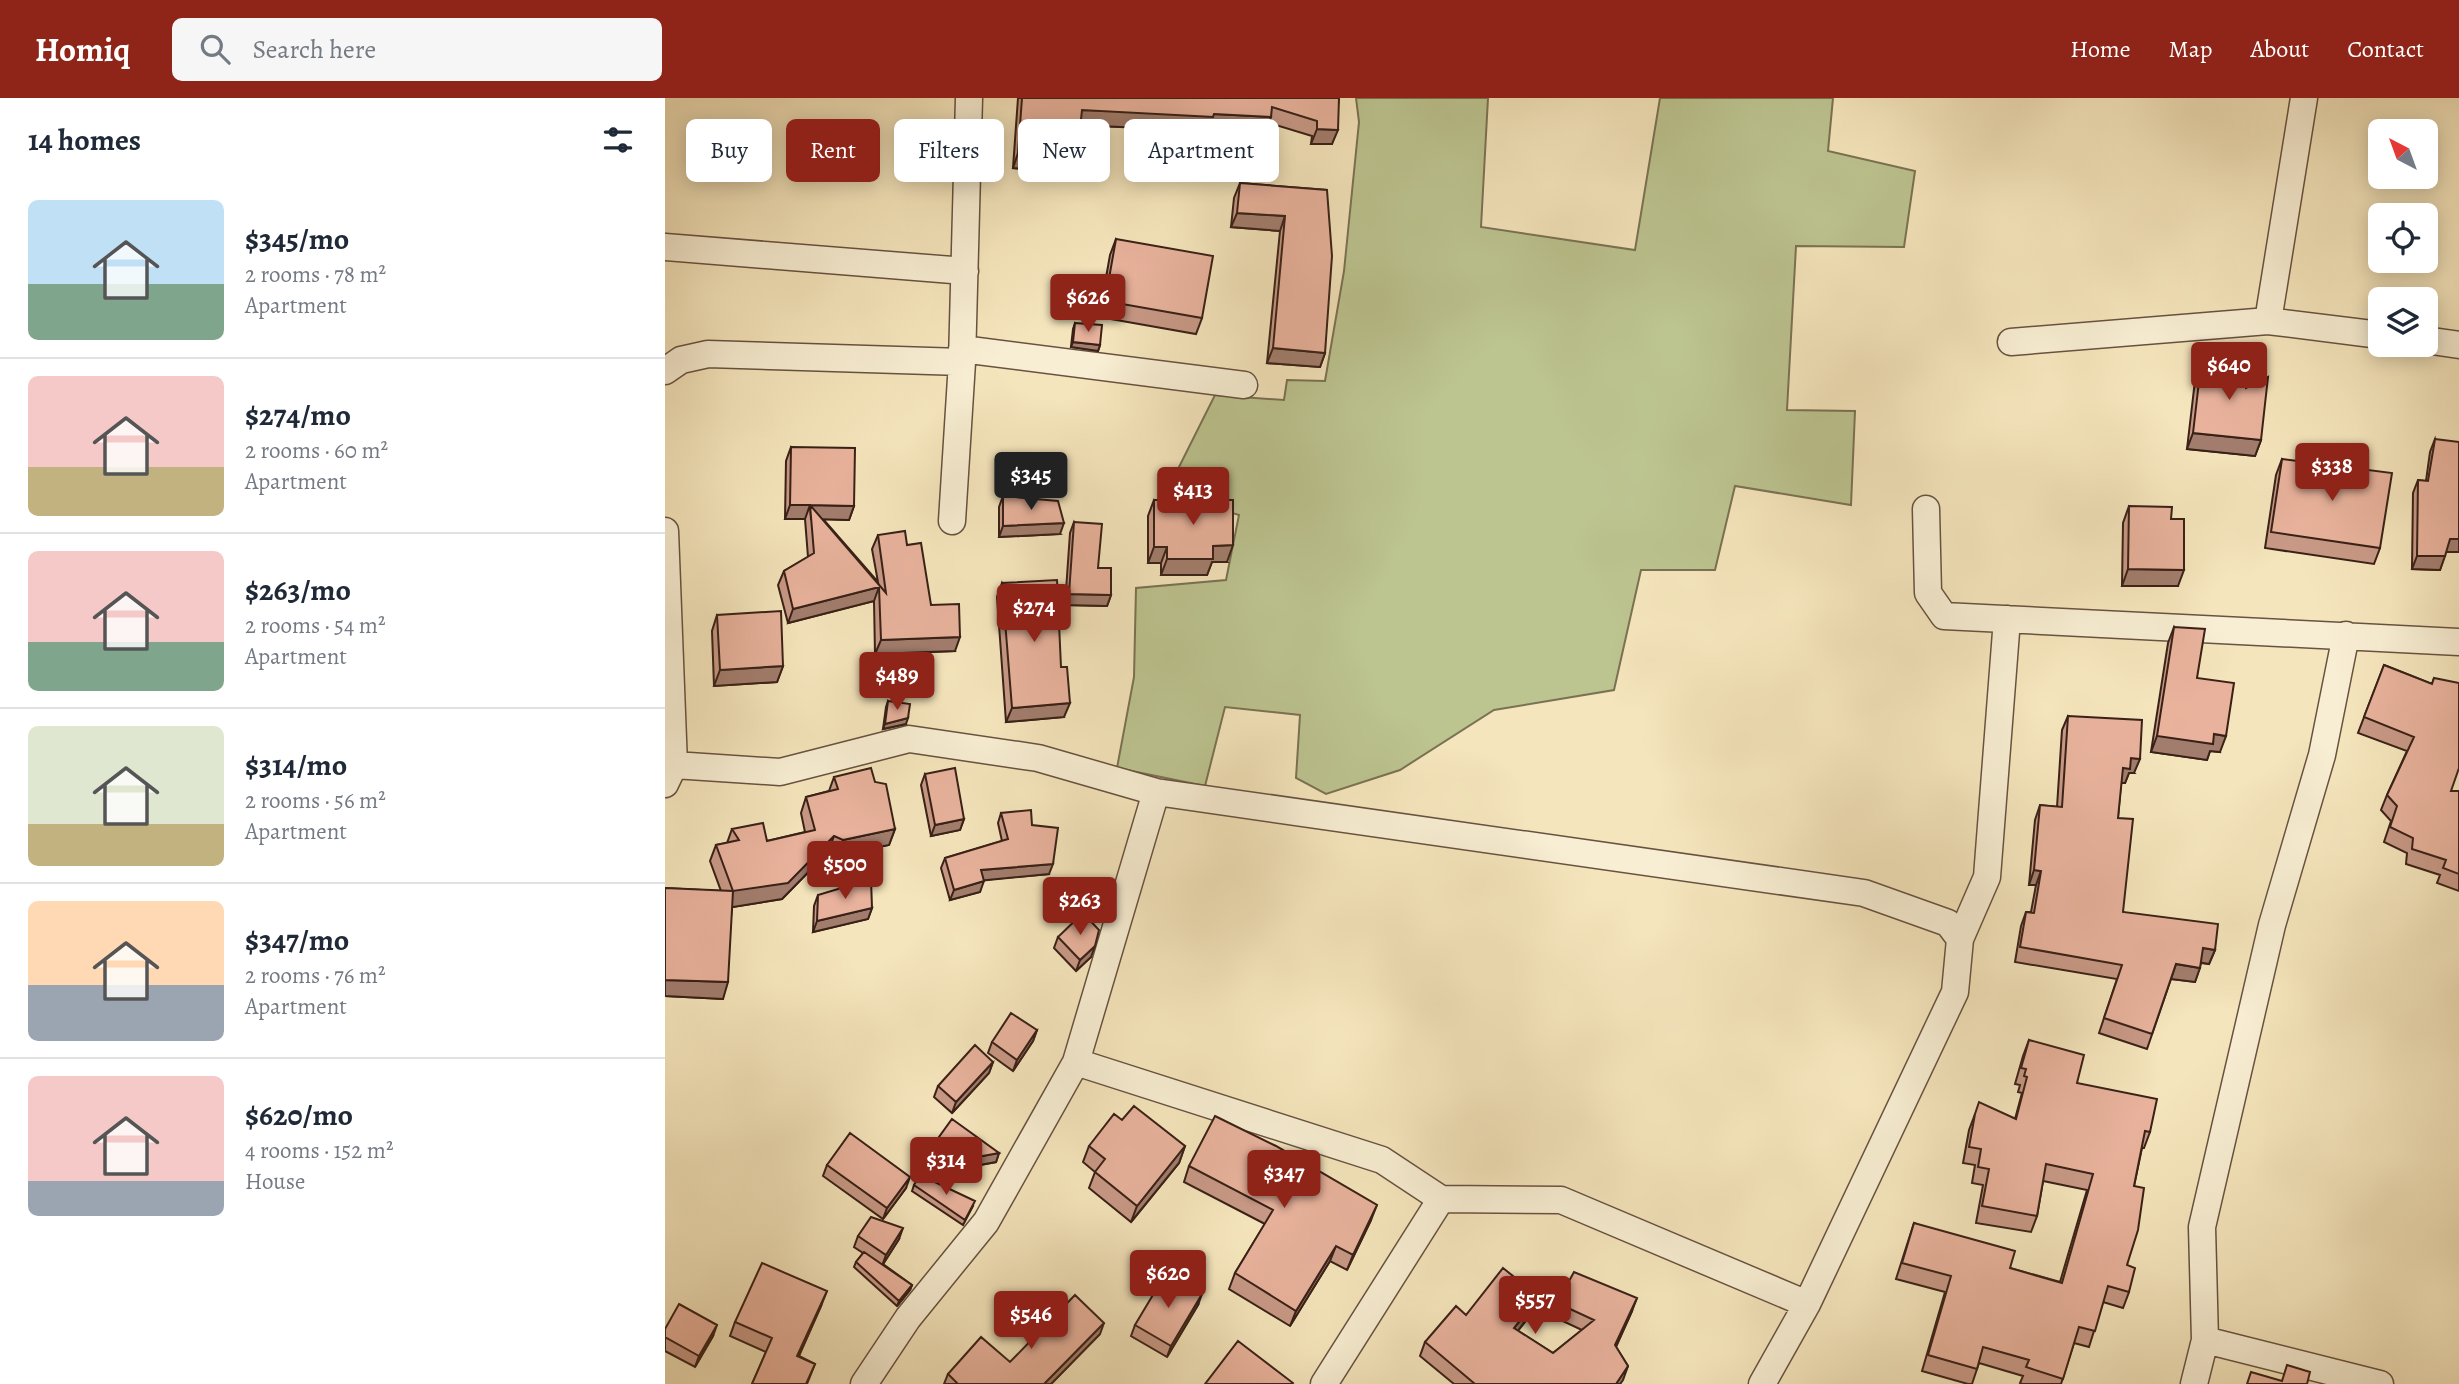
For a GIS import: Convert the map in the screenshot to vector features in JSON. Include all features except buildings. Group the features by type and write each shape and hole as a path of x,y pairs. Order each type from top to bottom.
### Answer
{"street":[{"path":"952,521 963,355 969,98"},
{"path":"2268,321 2304,98"},
{"path":"665,247 965,271"},
{"path":"2011,342 2268,321 2368,334"},
{"path":"2438,342 2459,345"},
{"path":"665,371 681,360 708,355 963,355 1244,385"},
{"path":"1926,509 1928,593 1944,615 2459,642"},
{"path":"665,531 669,775 780,772 909,739 1038,758 1156,792 1864,893 1948,923 1960,939"},
{"path":"1762,1384 1807,1304 1955,992 1960,939 1987,877 2007,619"},
{"path":"2193,1384 2204,1340 2202,1227 2272,925 2322,755 2346,635"},
{"path":"864,1384 908,1318 986,1222 1076,1062 1156,792"},
{"path":"1076,1062 1382,1160 1441,1199 1561,1200 1807,1304"},
{"path":"1324,1384 1441,1199"},
{"path":"2204,1340 2379,1384"}],"green space":[{"path":"1356,98 1488,98 1481,227 1635,250 1660,98 1833,98 1828,151 1915,171 1904,247 1796,246 1787,410 1855,411 1851,505 1735,486 1715,570 1641,570 1614,690 1494,710 1400,770 1326,794 1296,778 1300,715 1225,707 1205,786 1117,768 1134,677 1136,588 1226,580 1239,515 1166,493 1215,395 1284,400 1287,380 1325,381 1344,271 1359,122"}]}
